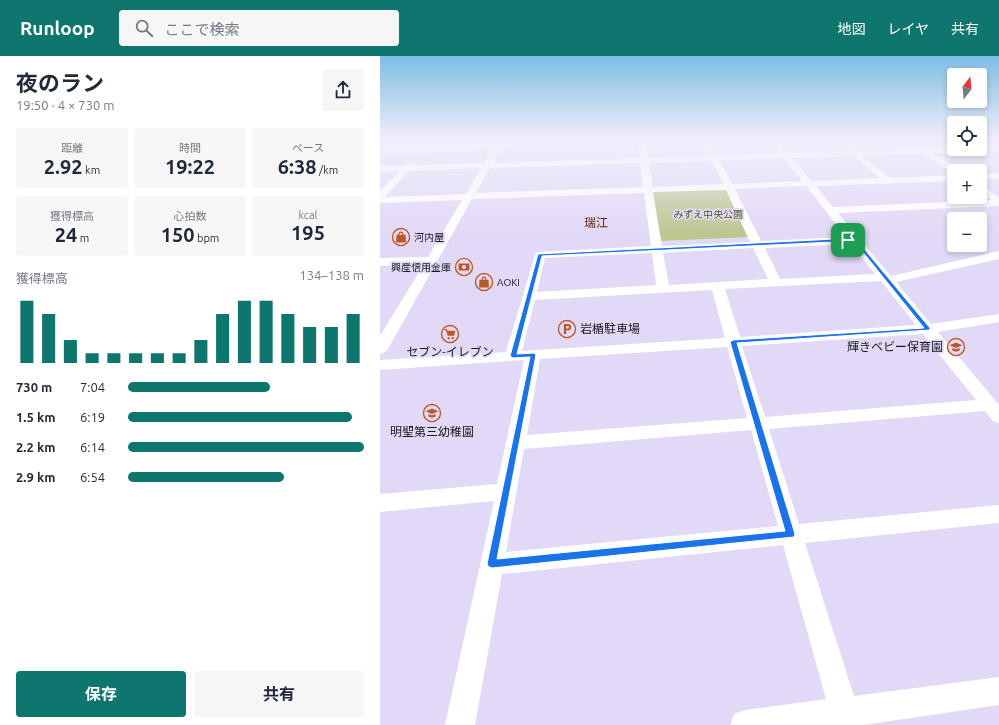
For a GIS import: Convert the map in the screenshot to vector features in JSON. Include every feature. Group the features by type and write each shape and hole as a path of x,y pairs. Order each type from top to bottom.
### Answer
{"street":[{"path":"380,197 403,171"},
{"path":"380,349 483,171"},
{"path":"645,171 663,289"},
{"path":"721,171 776,283"},
{"path":"798,171 994,411"},
{"path":"877,171 887,180"},
{"path":"987,177 999,176"},
{"path":"380,200 947,178"},
{"path":"562,193 565,182"},
{"path":"987,193 999,202"},
{"path":"830,210 999,202"},
{"path":"460,725 516,443 529,296 540,255 855,240"},
{"path":"529,296 886,278 999,255"},
{"path":"380,262 431,260"},
{"path":"717,286 846,718"},
{"path":"380,365 928,329 999,318"},
{"path":"516,443 758,423 994,411"},
{"path":"380,503 506,491"},
{"path":"492,564 999,514"},
{"path":"745,725 846,718 999,691"}],"green space":[{"name":"みずえ中央公園","path":"728,189 752,237 658,241 653,191"}],"place":[{"name":"河内屋","path":"401,237"},
{"name":"興産信用金庫","path":"464,267"},
{"name":"AOKI","path":"484,282"},
{"name":"岩楯駐車場","path":"567,329"},
{"name":"セブン-イレブン","path":"450,334"},
{"name":"輝きベビー保育園","path":"956,347"},
{"name":"明聖第三幼稚園","path":"432,413"}],"district":[{"name":"瑞江","path":"596,223"}],"route":[{"path":"848,240 855,240 928,329 733,342 791,534 492,564 534,355 513,356 540,255 848,240"}]}
